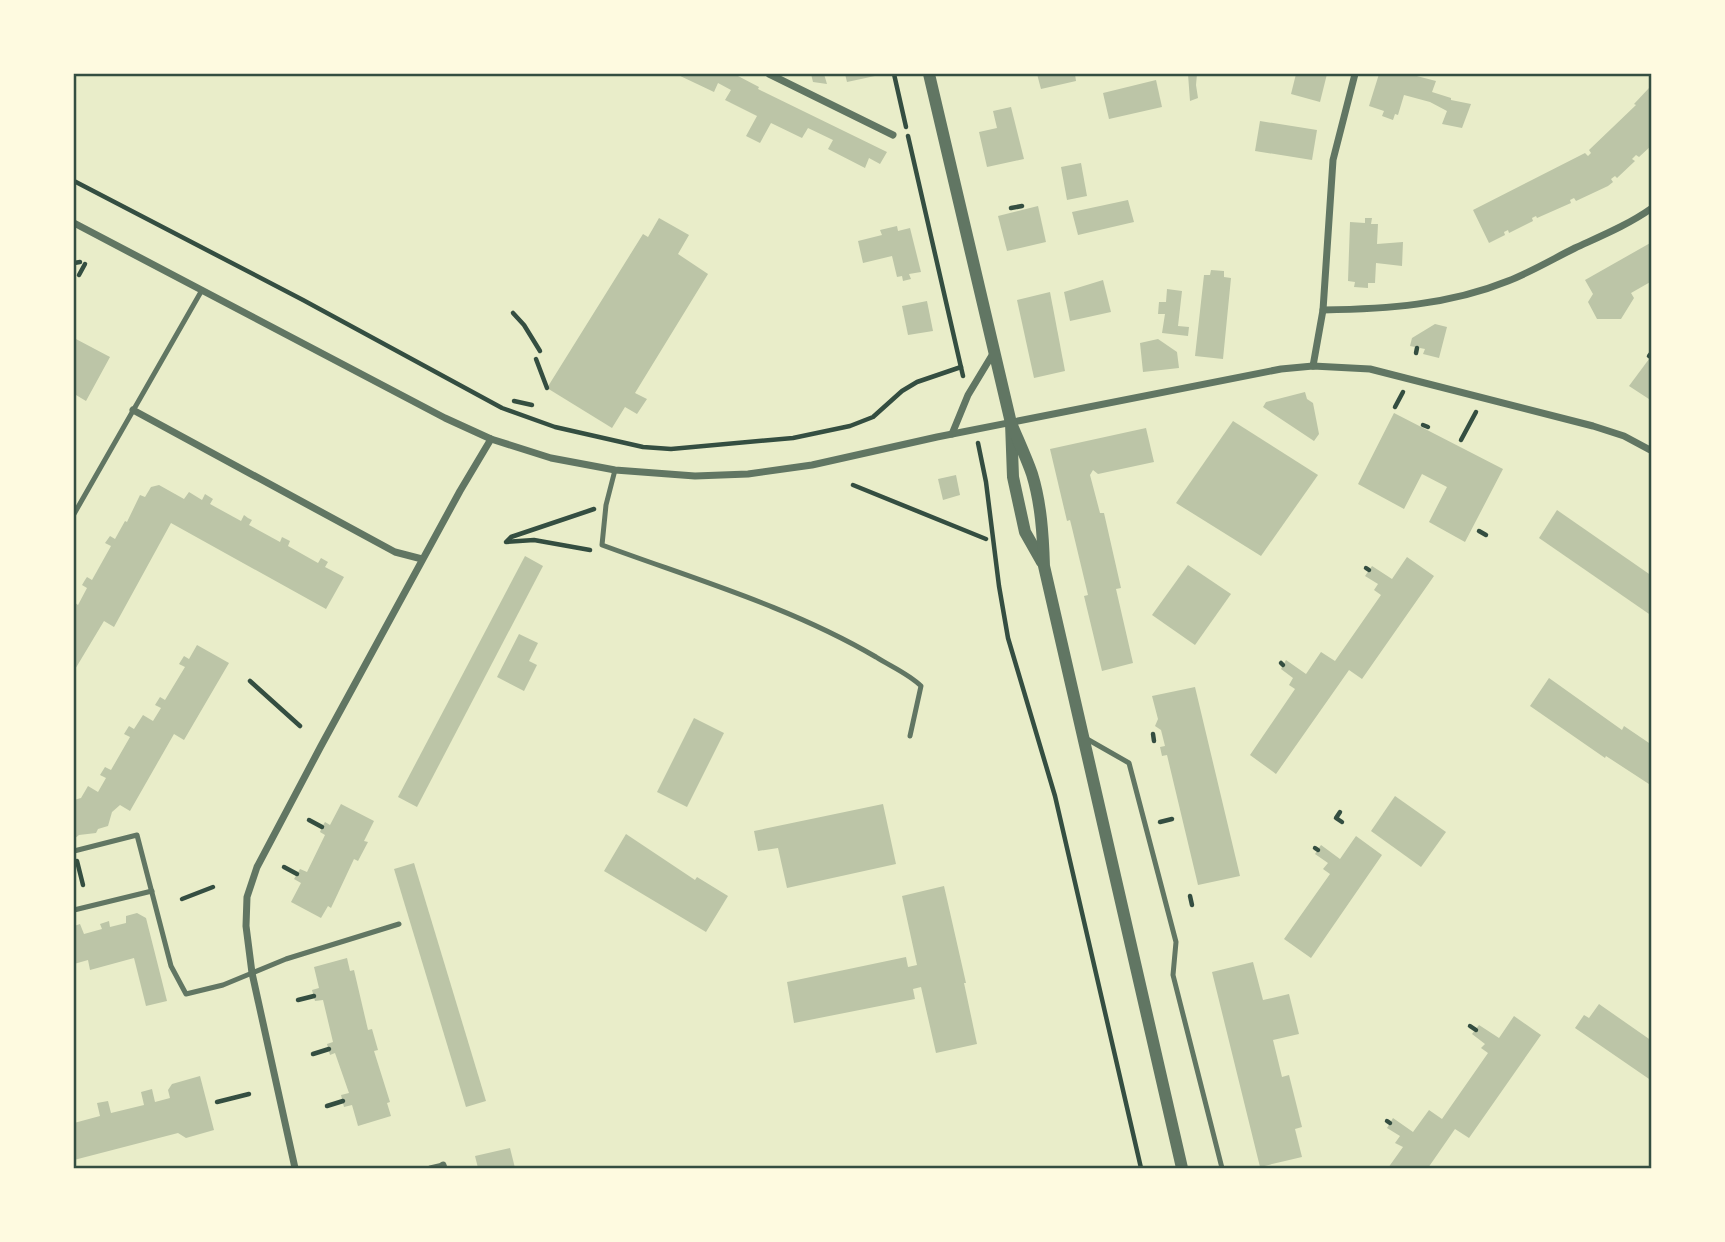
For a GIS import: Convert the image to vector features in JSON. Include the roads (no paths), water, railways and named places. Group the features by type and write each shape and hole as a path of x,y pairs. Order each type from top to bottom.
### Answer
{"street":[{"path":"769,74 893,135"},
{"path":"929,74 1011,423 1032,473 1043,534 1044,566 1182,1168"},
{"path":"1313,366 1323,310 1333,160 1355,74"},
{"path":"1323,310 1419,305 1484,289 1600,238 1651,208"},
{"path":"74,223 445,418 491,439 551,458 615,470 695,476 748,474 812,465 1280,369 1313,366 1357,367 1383,372 1611,431 1651,451"},
{"path":"952,435 968,395 995,352"},
{"path":"133,410 395,552 422,559"},
{"path":"1011,423 1013,477 1025,532 1044,566"},
{"path":"295,1168 252,973 246,926 247,897 257,867 422,559 491,439"}],"lane":[{"path":"74,514 202,290"},
{"path":"615,470 606,505 602,545 771,607 841,638 897,670 921,686 910,736"},
{"path":"1083,737 1129,763 1176,942 1173,975 1222,1168"},
{"path":"74,851 137,835 171,967 186,994 223,985 286,959 399,923"},
{"path":"74,910 152,891"},
{"path":"430,1168 443,1167"}]}
